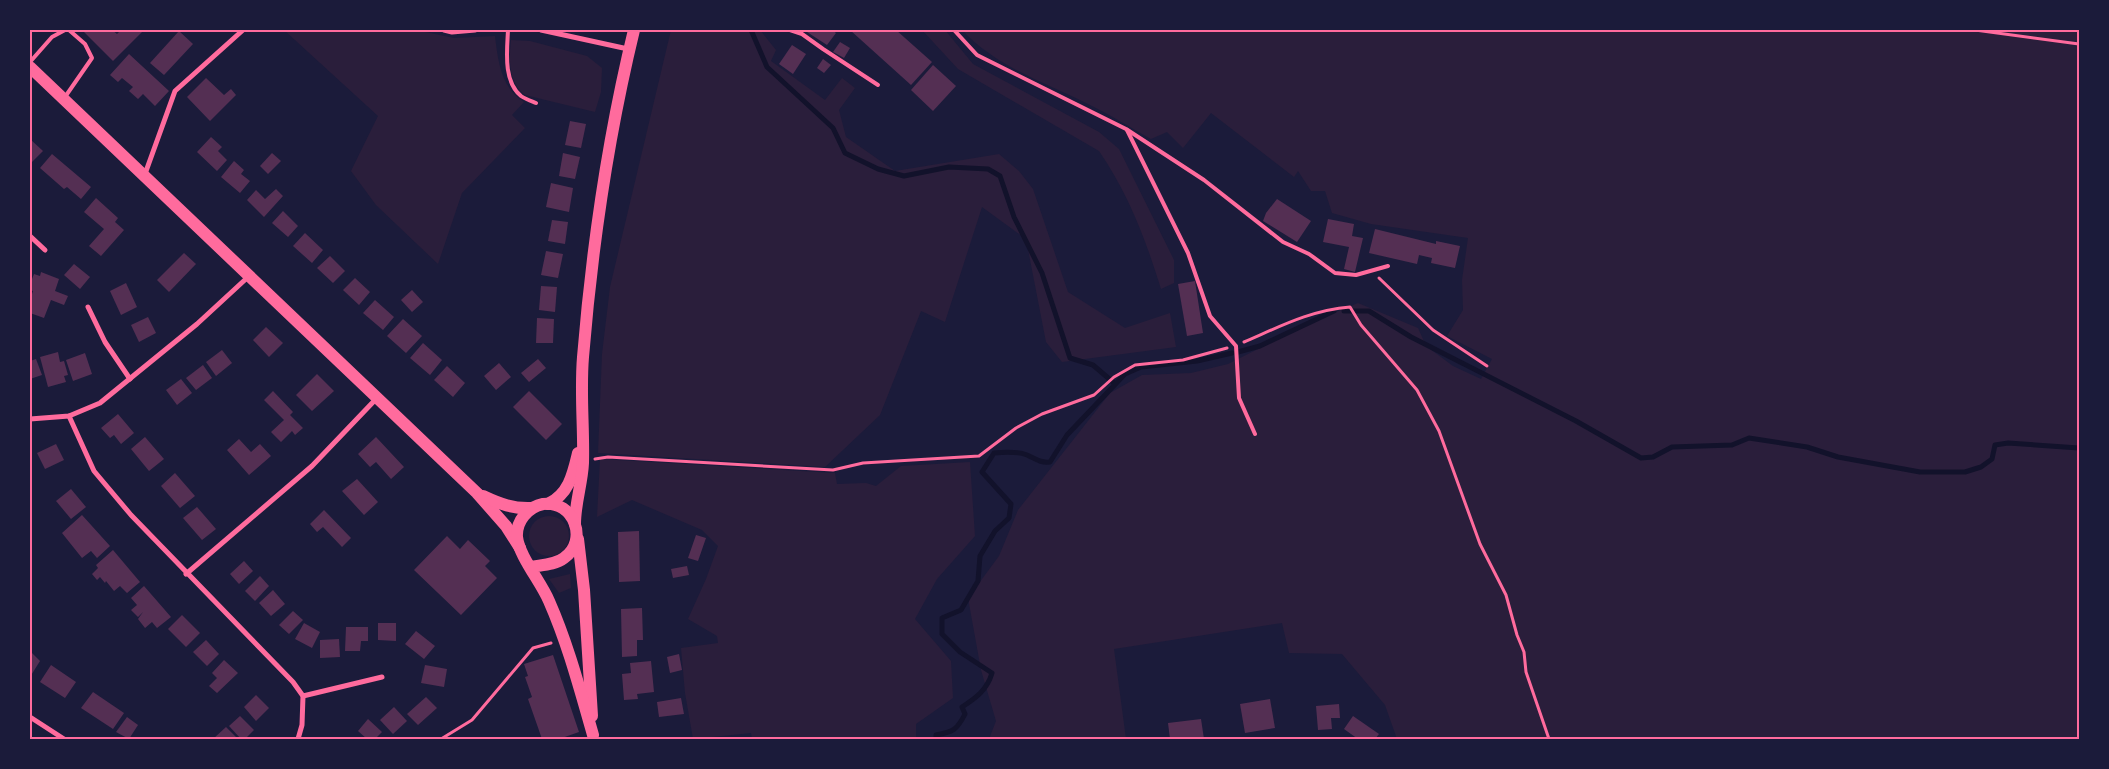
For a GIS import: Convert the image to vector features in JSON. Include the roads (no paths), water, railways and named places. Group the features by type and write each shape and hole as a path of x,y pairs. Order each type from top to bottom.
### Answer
{"main road":[{"path":"593,737 584,590 576,528 576,505 583,470 581,435 583,358 598,220 634,30"},
{"path":"30,67 378,397 476,493 506,526 531,567 548,600 564,640 593,737"},
{"path":"476,493 504,506 518,509 548,504 560,496 569,484 581,435"},
{"path":"531,567 558,562 566,557 572,549 576,528 566,510 548,504"},
{"path":"520,548 517,538 518,527 523,515 532,508"}],"street":[{"path":"144,177 175,91 243,30"},
{"path":"444,30 452,32 475,30"},
{"path":"541,30 629,49"},
{"path":"30,236 45,250"},
{"path":"30,419 69,416 100,403 197,324 249,276"},
{"path":"88,307 106,342 130,379"},
{"path":"186,574 312,466 378,397"},
{"path":"69,416 94,471 130,515 280,668 303,696 302,725 298,739"},
{"path":"303,696 382,677"},
{"path":"30,717 64,739"}],"lane":[{"path":"30,62 52,37 67,30 85,44 92,58 63,99"},
{"path":"508,30 507,56 509,77 521,96 536,103"},
{"path":"790,30 802,34 878,85"},
{"path":"954,30 977,56 1126,129 1204,180 1282,242 1309,254 1335,273 1356,275 1388,266"},
{"path":"1126,129 1188,253 1210,316 1236,346 1239,398 1256,434"}],"waterway":[{"path":"751,30 767,67 833,128 845,153 878,169 904,176 949,167 988,169 1000,176 1014,217 1042,273 1070,358 1093,365 1114,383"},
{"path":"1238,352 1260,346 1334,311"},
{"path":"1344,311 1369,311 1411,337 1576,421 1641,458 1653,457 1672,447 1732,445 1749,438 1807,447 1838,457 1920,472 1965,472 1981,467 1992,459 1995,445 2008,443 2079,448"},
{"path":"936,739 936,735 947,733 957,727 965,714 962,707 980,693 992,673 960,652 942,634 942,618 961,610 978,581 980,556 995,531 1009,518 1011,504 982,472 994,453 1019,453 1041,461 1050,462 1067,435 1125,374 1141,367 1197,361 1232,353"}]}
